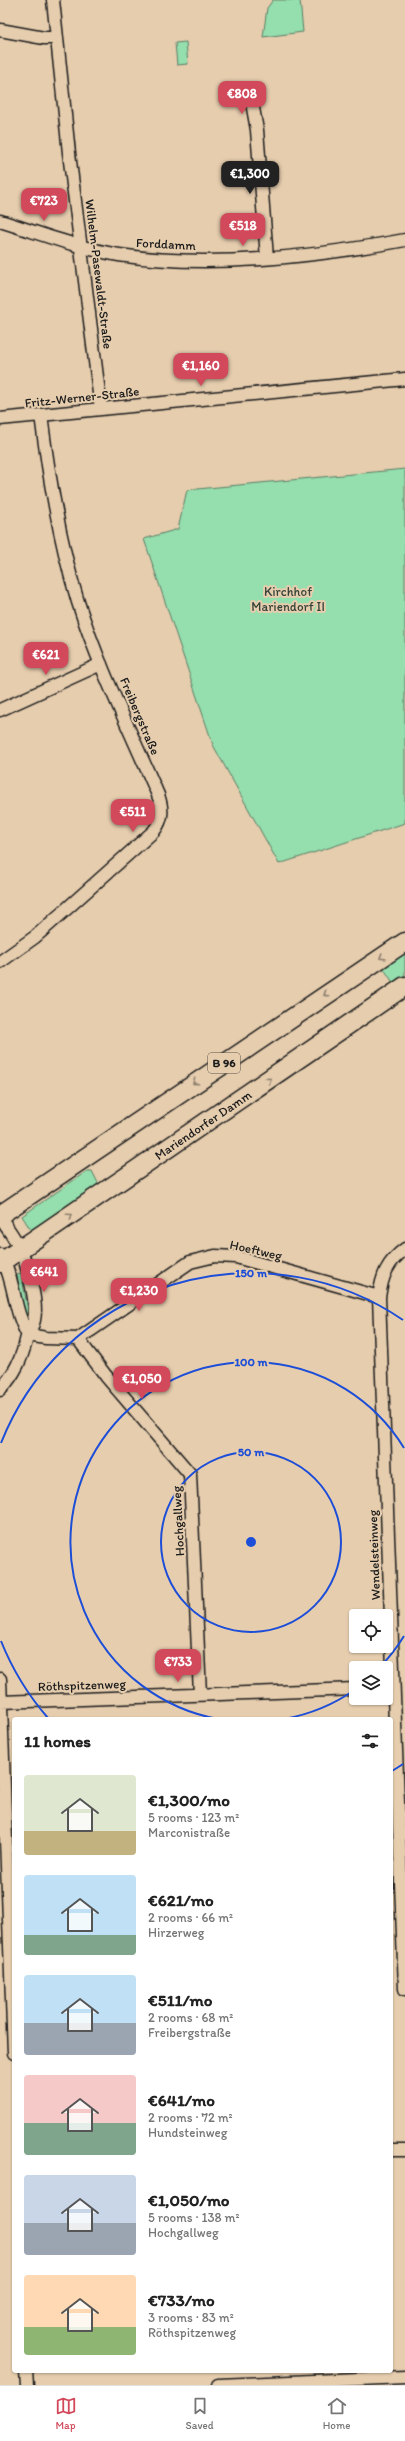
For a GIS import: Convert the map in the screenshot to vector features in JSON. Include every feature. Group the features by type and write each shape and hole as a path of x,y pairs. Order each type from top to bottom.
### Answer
{"main road":[{"name":"B 96","path":"0,1216 405,942"},
{"name":"Mariendorfer Damm","path":"1,1259 20,1250 405,986"}],"street":[{"name":"Wilhelm-Pasewaldt-Straße","path":"53,0 81,246 102,409"},
{"path":"0,30 44,38 57,38"},
{"path":"251,97 257,130 267,258"},
{"name":"Forddamm","path":"0,221 81,246 120,255 185,260 267,258 345,250 405,240"},
{"name":"Fritz-Werner-Straße","path":"0,419 405,379"},
{"name":"Freibergstraße","path":"0,962 41,932 154,831 161,820 161,804 158,795 101,664 78,603 61,543 52,501 41,415"},
{"path":"0,710 101,664"},
{"path":"0,1216 20,1250 31,1286 34,1308 34,1320 28,1335 24,1352 17,1368 0,1390"},
{"name":"Wendelsteinweg","path":"389,1661 379,1297 381,1282 388,1264 405,1249"},
{"name":"Hoeftweg","path":"78,1339 186,1265 207,1256 236,1258 379,1297"},
{"path":"1,1259 12,1285 20,1322 28,1335 50,1339 78,1339"},
{"name":"Hochgallweg","path":"78,1339 106,1376 190,1474 200,1694"},
{"path":"0,1679 12,1932"},
{"name":"Röthspitzenweg","path":"1,1702 349,1689"},
{"name":"Wendelsteinweg","path":"391,1705 391,1717"},
{"name":"Wendelsteinweg","path":"393,1786 397,1919 405,1989"},
{"path":"393,2150 405,2150"},
{"path":"26,2373 26,2385"},
{"path":"218,2385 405,2377"}],"green space":[{"path":"273,0 300,0 303,32 263,37 267,8"},
{"path":"186,42 188,64 177,65 175,43"},
{"name":"Kirchhof Mariendorf II","path":"405,469 405,823 279,864 213,745 144,539 178,529 187,490"},
{"path":"405,952 405,975 394,984 382,966"},
{"path":"87,1171 92,1171 99,1185 32,1232 22,1216"},
{"path":"21,1273 29,1316 26,1319 16,1276"}]}
